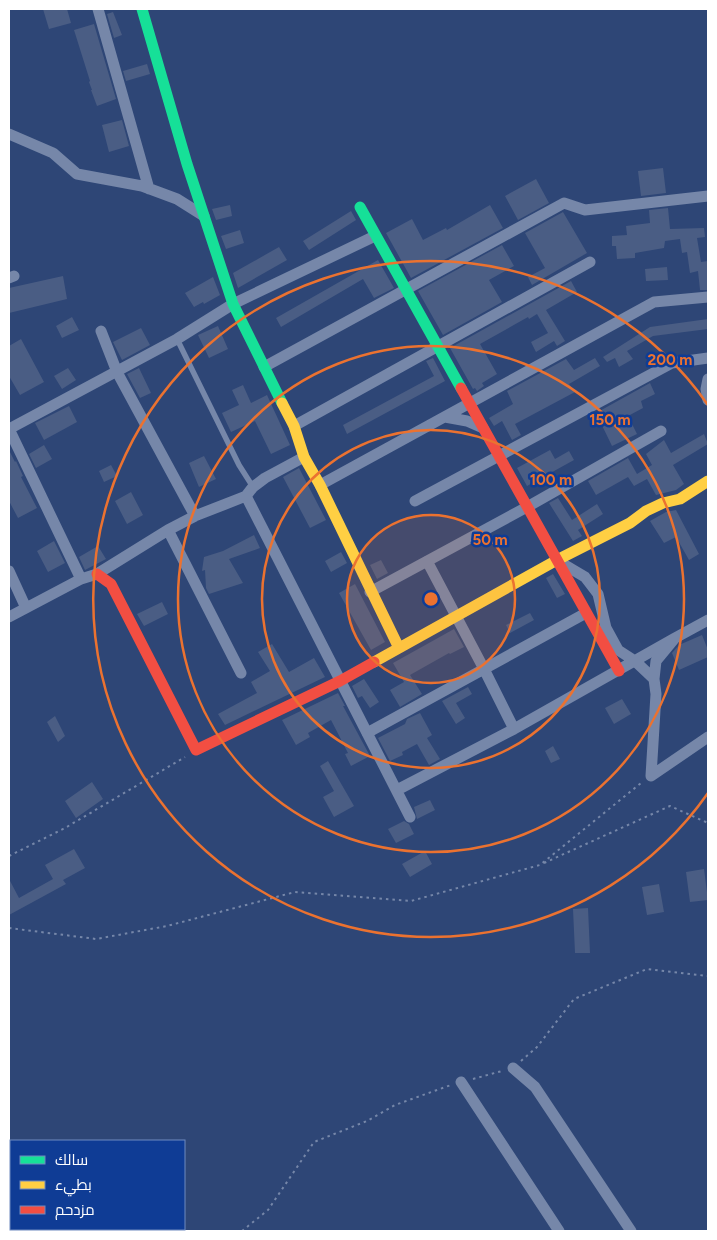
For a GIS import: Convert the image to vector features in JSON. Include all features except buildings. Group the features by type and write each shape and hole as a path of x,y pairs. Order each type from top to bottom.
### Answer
{"street":[{"path":"98,9 149,189"},
{"path":"142,9 187,164 233,304 294,426 304,457 320,485 398,648"},
{"path":"9,134 53,153 77,174 149,189 177,199 204,216"},
{"path":"264,367 564,203 585,210 708,196"},
{"path":"360,207 618,671"},
{"path":"81,580 9,429 177,339 233,304 375,236"},
{"path":"294,426 590,262"},
{"path":"320,485 654,302 708,297"},
{"path":"101,330 117,372 195,516"},
{"path":"415,501 672,363 708,358"},
{"path":"708,379 706,389 708,400"},
{"path":"445,417 467,421 483,428"},
{"path":"370,592 527,507 661,431"},
{"path":"9,617 81,580 98,574 168,530 249,492 304,457"},
{"path":"98,574 111,584 196,750 340,681 557,560 622,527 646,511 663,503 680,499 708,481"},
{"path":"249,492 340,681 410,817"},
{"path":"168,530 241,673"},
{"path":"557,560 585,577 598,594 606,628 618,650 635,661 654,679"},
{"path":"427,561 514,729"},
{"path":"9,571 26,608"},
{"path":"367,733 586,613"},
{"path":"397,790 514,729 708,620"},
{"path":"651,776 656,661 675,638"},
{"path":"651,776 708,737"},
{"path":"513,1068 536,1087 631,1231"},
{"path":"461,1082 559,1231"}],"lane":[{"path":"177,339 239,465 249,492"}],"path":[{"path":"9,856 65,828 196,750"},
{"path":"540,865 651,776"},
{"path":"9,928 96,938 167,926 295,892 410,901 540,865 670,806 708,823"},
{"path":"242,1231 268,1210 314,1142 368,1121 395,1105 439,1088 513,1068 537,1047 574,999 646,969 708,976"}],"traffic: fast":[{"path":"142,9 187,164 233,304 282,403"},
{"path":"360,207 461,388"}],"traffic: slow":[{"path":"282,403 294,426 304,457 320,485 399,648"},
{"path":"374,662 557,560 630,523 646,511 663,503 680,499 708,481"}],"traffic: jam":[{"path":"461,388 619,671"},
{"path":"97,574 111,584 196,750 340,681 374,662"}]}
